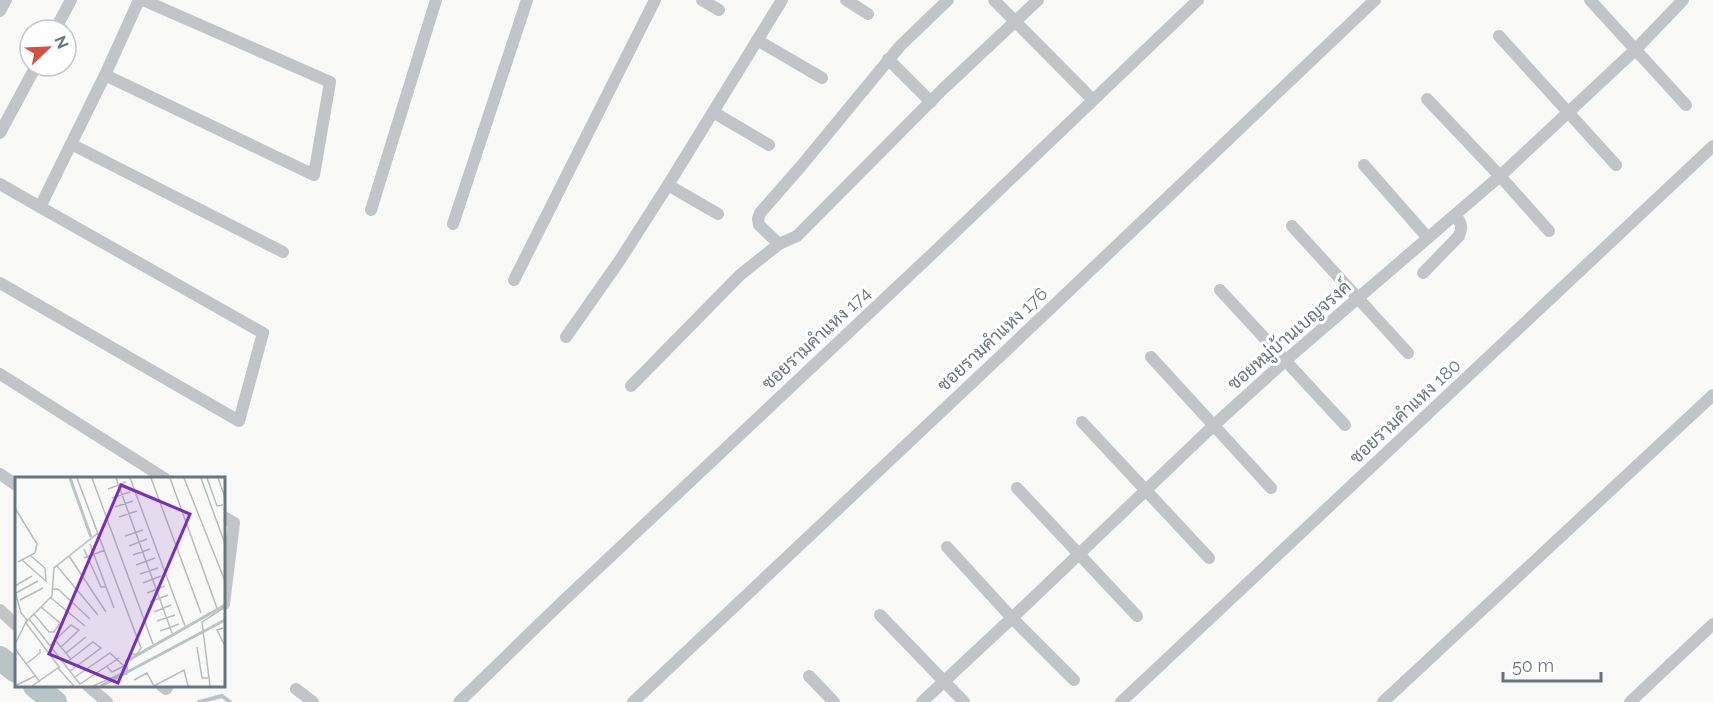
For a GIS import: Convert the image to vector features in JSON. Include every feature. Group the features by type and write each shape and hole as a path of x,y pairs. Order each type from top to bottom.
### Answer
{"street":[{"path":"0,11 6,0"},
{"path":"61,18 71,0"},
{"path":"40,207 141,0 330,82 314,175 105,75"},
{"path":"371,210 436,0"},
{"path":"453,224 527,0"},
{"path":"514,280 654,0"},
{"path":"702,0 719,10"},
{"path":"566,337 620,260 782,0"},
{"path":"846,0 868,14"},
{"path":"779,244 759,225 760,213 900,45 948,0"},
{"path":"994,0 1093,100"},
{"path":"631,386 740,275 779,244 797,236 931,102 1038,0"},
{"name":"ซอยรามคำแหง 174","path":"459,702 1198,0"},
{"name":"ซอยรามคำแหง 176","path":"633,702 1375,0"},
{"path":"1590,0 1686,105"},
{"name":"ซอยหมู่บ้านเบญจรงค์","path":"922,702 1213,426 1286,360 1500,176 1635,50 1683,0"},
{"path":"1499,36 1616,165"},
{"path":"758,40 822,78"},
{"path":"888,59 931,102"},
{"path":"0,133 30,78"},
{"path":"1427,99 1549,231"},
{"path":"713,112 769,145"},
{"path":"71,144 283,252"},
{"name":"ซอยรามคำแหง 180","path":"1121,702 1713,146"},
{"path":"1364,165 1428,238"},
{"path":"0,184 263,333 239,421 0,283"},
{"path":"668,185 718,214"},
{"path":"1423,273 1459,236 1462,230 1460,221 1455,215"},
{"path":"1292,226 1408,353"},
{"path":"1220,290 1344,425"},
{"path":"1151,357 1271,488"},
{"path":"0,374 162,477"},
{"path":"1383,702 1713,395"},
{"path":"1082,422 1209,558"},
{"path":"0,474 15,484"},
{"path":"1017,488 1137,616"},
{"path":"225,518 234,523 225,596"},
{"path":"947,547 1012,618 1074,680"},
{"path":"0,610 15,624"},
{"path":"880,615 964,702"},
{"path":"1630,702 1713,624"},
{"path":"809,676 834,702"},
{"path":"89,687 103,700"},
{"path":"296,689 313,702"}],"waterway":[{"path":"0,658 15,670"},
{"path":"36,687 55,702"},
{"path":"199,702 222,696 230,702"}]}
